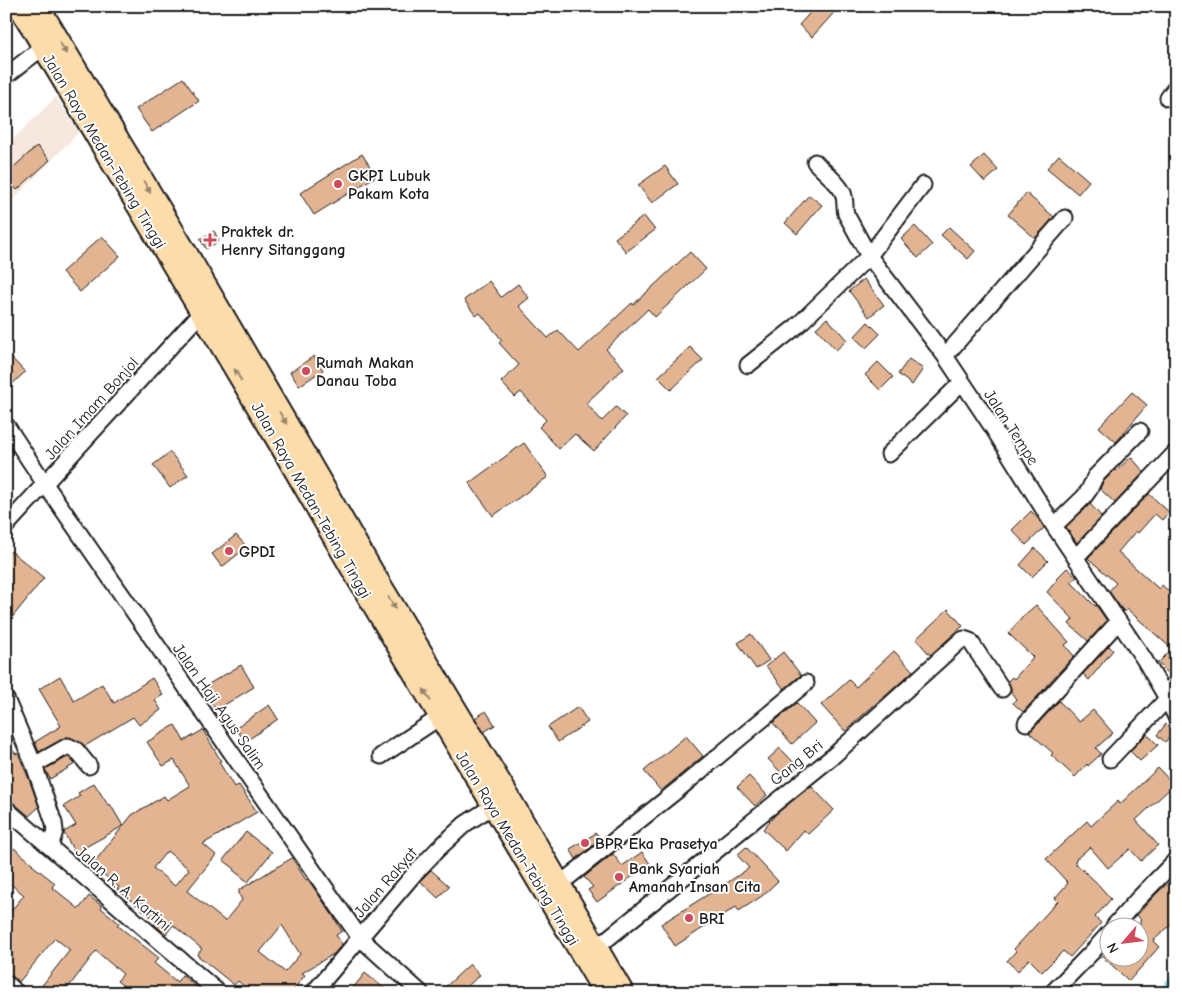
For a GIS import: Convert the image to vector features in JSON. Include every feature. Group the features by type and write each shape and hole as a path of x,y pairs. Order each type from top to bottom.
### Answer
{"highway":[{"name":"Jalan Raya Medan-Tebing Tinggi","path":"19,6 43,47 161,229 201,313 291,447"},
{"name":"Jalan Raya Medan-Tebing Tinggi","path":"38,6 161,229 365,575 440,717 605,993"},
{"name":"Jalan Raya Medan-Tebing Tinggi","path":"365,575 485,757 623,993"}],"street":[{"path":"6,76 43,47"},
{"name":"Jalan Tempe","path":"815,162 843,193 846,214 868,256 945,356 1054,526 1144,659 1176,718"},
{"path":"748,365 798,326 868,256 923,185"},
{"path":"945,356 1065,218"},
{"name":"Jalan Imam Bonjol","path":"6,526 201,313"},
{"path":"889,454 962,382"},
{"name":"Jalan Haji Agus Salim","path":"6,425 360,938 422,993"},
{"path":"1054,526 1084,497 1095,477 1140,431"},
{"path":"1076,556 1176,452"},
{"path":"1026,723 1118,622"},
{"name":"Gang Bri","path":"596,948 828,759 960,641 964,639 970,641 1002,689"},
{"path":"1110,759 1166,697 1176,682"},
{"path":"560,884 806,684"},
{"path":"6,699 34,765 54,823 55,831 50,847"},
{"path":"382,756 440,717"},
{"path":"34,765 68,746 76,750 89,766"},
{"name":"Jalan Rakyat","path":"313,993 415,873 438,849 465,824 493,806"},
{"name":"Jalan R. A. Kartini","path":"6,809 219,993"},
{"path":"1123,916 1176,860"},
{"path":"1052,993 1100,943"},
{"path":"6,983 17,993"}],"shaded area":[{"path":"56,97 79,132 6,207 6,146"}],"building":[{"path":"816,6 840,6 812,37 799,25"},
{"path":"183,78 199,101 152,132 136,109"},
{"path":"37,146 50,160 17,190 6,178 6,174"},
{"name":"GKPI Lubuk Pakam Kota","path":"362,154 376,176 314,215 300,193"},
{"path":"984,155 998,170 985,182 971,167"},
{"path":"1059,155 1089,181 1078,194 1047,168"},
{"path":"665,166 678,184 652,203 638,185"},
{"path":"1026,193 1054,217 1035,238 1008,215"},
{"path":"809,195 822,205 797,234 785,223"},
{"path":"644,216 655,230 626,252 615,238"},
{"path":"915,226 932,245 918,258 901,239"},
{"path":"949,227 975,251 968,259 941,235"},
{"name":"Praktek dr. Henry Sitanggang","path":"214,231 219,241 206,249 200,239"},
{"path":"102,236 120,256 80,292 62,272"},
{"path":"690,252 706,269 655,317 648,309 606,349 624,368 586,403 602,421 616,407 626,416 594,451 575,434 559,449 539,427 546,420 521,392 515,397 501,382 519,365 499,343 502,340 480,313 476,316 464,300 489,281 501,297 518,284 529,298 519,306 548,338 558,330 579,352"},
{"path":"864,279 884,305 869,317 849,291"},
{"path":"827,318 847,340 836,350 816,328"},
{"path":"868,322 880,334 866,348 854,337"},
{"path":"690,347 703,360 671,390 658,377"},
{"path":"6,352 25,372 6,390"},
{"name":"Rumah Makan Danau Toba","path":"314,356 323,370 299,386 290,372"},
{"path":"909,359 923,369 912,385 898,374"},
{"path":"878,362 893,377 880,390 865,375"},
{"path":"1132,392 1147,405 1116,442 1099,427"},
{"path":"524,443 548,477 493,516 469,483"},
{"path":"170,452 188,475 170,488 153,465"},
{"path":"1131,457 1144,472 1115,503 1100,489 1103,482"},
{"path":"1149,494 1169,512 1162,520 1155,514 1138,533 1136,531 1118,552 1159,589 1162,585 1176,598 1176,669 1170,675 1158,663 1172,649 1127,609 1125,612 1121,608 1109,591 1116,583 1088,558"},
{"path":"1090,504 1102,517 1077,543 1066,527"},
{"path":"1031,511 1044,528 1026,545 1012,530"},
{"name":"GPDI","path":"236,535 247,547 222,567 212,554"},
{"path":"1035,548 1048,561 1032,577 1020,565"},
{"path":"11,551 44,578 6,625 6,557"},
{"path":"1067,568 1077,577 1071,582 1096,605 1107,621 1088,641 1069,624 1073,619 1047,592"},
{"path":"1036,605 1069,642 1065,645 1074,656 1023,712 1013,703 1016,699 1011,693 1008,681 1012,677 1014,679 1033,657 1008,633"},
{"path":"948,609 963,626 930,655 916,639"},
{"path":"751,634 769,660 756,669 738,643"},
{"path":"1109,646 1113,650 1089,680 1083,674"},
{"path":"894,651 913,671 845,731 821,705 849,680 856,687"},
{"path":"783,652 801,675 784,689 766,666"},
{"path":"241,665 254,687 216,710 202,688"},
{"path":"60,676 74,701 102,684 114,703 152,678 163,695 155,700 161,710 139,725 133,717 85,746 67,737 39,752 35,742 61,726 39,689"},
{"path":"1059,701 1079,722 1093,710 1113,733 1096,748 1101,754 1088,766 1087,764 1075,777 1051,755 1053,753 1029,732"},
{"path":"797,703 815,723 792,744 773,723"},
{"path":"269,705 278,719 245,742 236,728"},
{"path":"578,707 588,722 558,742 548,727"},
{"path":"486,711 495,725 484,732 475,718"},
{"path":"1166,724 1174,732 1165,742 1157,735"},
{"path":"175,725 184,741 203,730 234,787 239,785 257,812 203,844 216,855 187,891 225,921 242,900 239,890 292,858 342,931 336,935 342,944 335,953 302,973 305,975 291,993 252,993 238,981 234,985 197,955 202,949 173,925 166,934 154,924 156,921 117,889 119,887 92,865 132,815 164,796 167,800 190,786 174,760 163,766 147,742","holes":["167,851 189,869 175,886 153,868","282,925 300,954 285,972 260,952"]},
{"path":"1147,734 1158,745 1140,761 1130,751"},
{"path":"686,736 703,756 661,791 644,771"},
{"path":"6,742 16,754 18,753 39,807 29,816 6,796"},
{"path":"780,748 798,767 786,778 768,759"},
{"path":"68,757 75,764 50,779 45,769"},
{"path":"1158,768 1174,785 1136,820 1158,845 1141,861 1130,849 1108,868 1090,847 1075,860 1074,862 1111,899 1095,917 1100,924 1070,957 1063,951 1042,972 1029,959 1018,971 1007,961 1016,951 1014,949 1058,901 1055,898 1068,883 1046,859 1087,821 1091,826 1118,801 1120,804"},
{"path":"749,776 767,795 755,806 737,787"},
{"path":"94,783 108,805 110,804 123,826 75,853 64,832 76,825 64,806 80,796 78,793"},
{"path":"811,786 834,810 808,834 804,830 786,851 763,829 776,814"},
{"path":"246,832 272,852 248,882 223,860"},
{"name":"BPR Eka Prasetya","path":"596,833 601,839 576,859 570,849"},
{"path":"746,847 778,881 762,896 739,911 736,907 675,946 661,924 749,868 737,855"},
{"path":"14,848 55,883 52,887 79,909 89,896 119,923 117,925 159,958 154,963 177,982 182,975 204,993 132,993 117,981 123,974 96,951 64,993 36,993 70,950 55,938 19,982 6,974 6,917 24,895 6,880 6,858"},
{"name":"Bank Syariah Amanah Insan Cita","path":"642,852 650,864 597,902 588,890 593,887 584,877 613,854 622,866"},
{"path":"431,870 449,886 438,898 420,881"},
{"path":"1176,876 1176,920 1153,941 1159,947 1150,957 1150,916 1137,915"},
{"path":"470,964 480,975 460,993 439,993"},
{"path":"1113,966 1142,966 1129,981"},
{"path":"365,973 390,993 349,993"}],"waterway":[{"path":"1173,993 1176,988"}],"place":[{"name":"GKPI Lubuk Pakam Kota","path":"338,184"},
{"name":"Praktek dr. Henry Sitanggang","path":"210,240"},
{"name":"Rumah Makan Danau Toba","path":"306,371"},
{"name":"GPDI","path":"229,551"},
{"name":"BPR Eka Prasetya","path":"585,843"},
{"name":"Bank Syariah Amanah Insan Cita","path":"619,877"},
{"name":"BRI","path":"689,918"}]}
